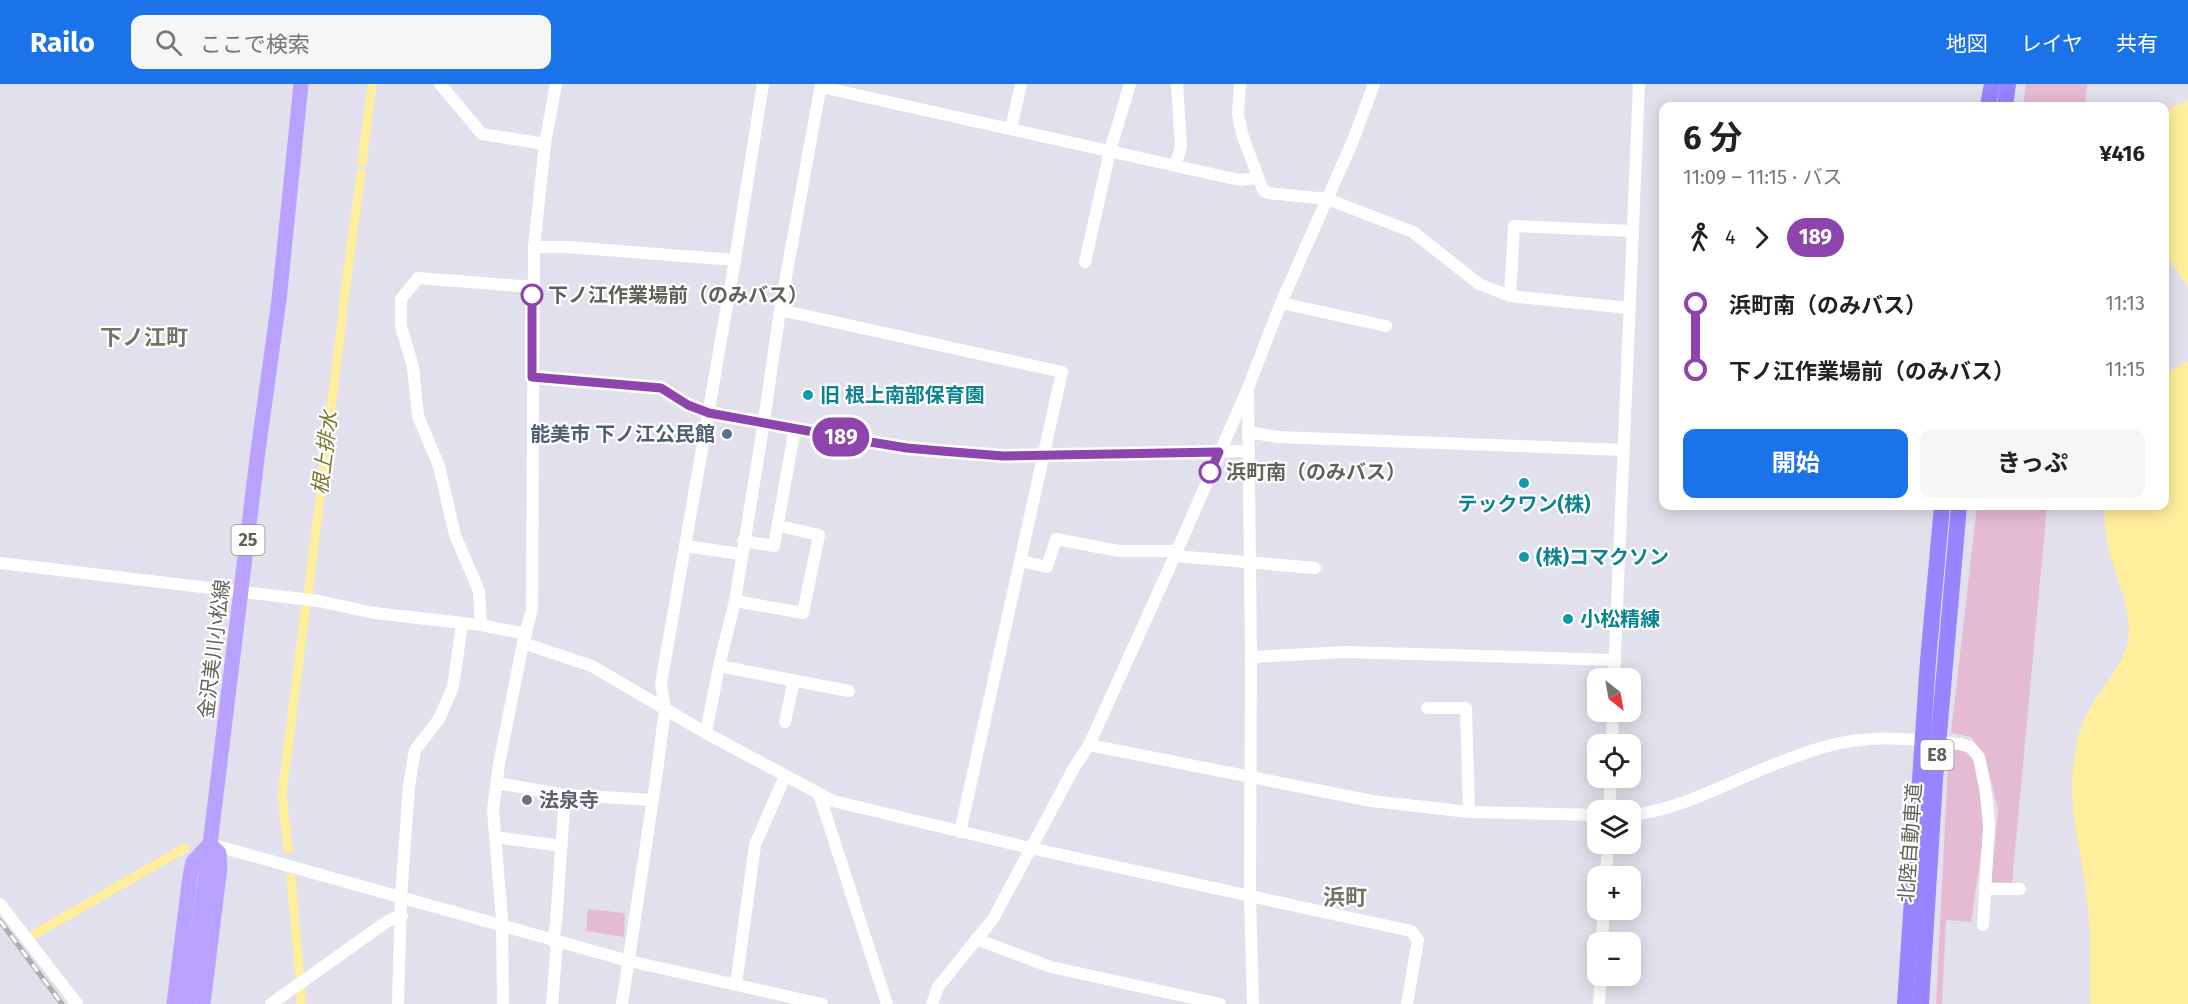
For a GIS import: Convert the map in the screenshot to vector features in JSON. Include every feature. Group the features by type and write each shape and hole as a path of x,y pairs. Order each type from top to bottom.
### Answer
{"highway":[{"path":"1990,102 1992,84"},
{"path":"2006,102 2008,84"},
{"name":"北陸自動車道","path":"1905,1004 1942,510"},
{"name":"北陸自動車道","path":"1921,1004 1935,779 1959,510"}],"main road":[{"name":"金沢美川小松線","path":"189,1000 290,208 301,84"},
{"path":"174,1004 191,869 193,861 210,844 219,853 220,867 203,1004"}],"street":[{"path":"440,84 482,134 545,144"},
{"path":"503,1004 502,927 493,810 524,639 532,609 534,505 532,288 545,144 555,84"},
{"path":"622,1004 665,709 661,684 709,413 763,84"},
{"path":"1011,129 1021,84"},
{"path":"1085,262 1110,151 1130,84"},
{"path":"1175,166 1181,147 1177,84"},
{"path":"1240,84 1238,116 1257,178 1268,193 1327,199 1413,232 1479,284 1510,296 1629,308"},
{"path":"932,1004 938,987 993,919 1030,848 1089,745 1248,388 1281,303 1352,142 1374,84"},
{"path":"1615,668 1640,84"},
{"path":"706,733 735,601 780,310 821,86 1239,180 1257,178"},
{"path":"1510,296 1514,226 1633,231"},
{"path":"534,248 567,247 735,260"},
{"path":"481,625 479,591 455,535 439,466 418,416 413,367 401,326 401,299 418,278 532,288"},
{"path":"1281,303 1386,326"},
{"path":"780,310 1062,372 960,832"},
{"path":"532,377 661,388 688,405 709,413 907,448 1003,456 1248,452"},
{"path":"1248,388 1251,657 1250,896 1253,1004"},
{"path":"685,546 742,548 774,546 795,428"},
{"path":"1248,432 1302,438 1623,450"},
{"path":"735,601 803,614 819,535 778,526"},
{"path":"1021,561 1047,567 1056,539 1119,551 1176,554 1315,568"},
{"path":"0,563 319,601 374,613 481,625 592,666 706,733 833,801 1030,848 1411,931 1418,940 1407,1004"},
{"path":"398,1004 401,897 409,786 415,750 439,719 453,687 462,624"},
{"path":"1251,657 1345,652 1615,660"},
{"path":"719,666 849,691"},
{"path":"785,722 794,680"},
{"path":"1427,708 1466,708 1469,812"},
{"path":"1641,814 1648,814 1827,746 1859,740 1900,740 1960,744 1970,747 1979,757 1983,770 1989,826 1983,924"},
{"path":"1089,745 1372,801 1469,812 1587,815"},
{"path":"736,985 755,845 785,776"},
{"path":"497,783 565,795 653,800"},
{"path":"819,794 887,1004"},
{"path":"552,1004 565,795"},
{"path":"495,837 561,846"},
{"path":"210,844 628,961 822,1004"},
{"path":"1985,889 2020,889"},
{"path":"0,904 78,1004"},
{"path":"271,1004 382,925 402,916"},
{"path":"976,939 1051,967 1220,1004"},
{"path":"1599,1004 1600,986"}],"shaded area":[{"path":"2026,84 2087,84 2085,102 2024,102"},
{"path":"2188,100 2188,288 2169,259 2169,110"},
{"path":"2188,361 2188,1004 2090,1004 2089,920 2074,820 2073,768 2083,721 2118,666 2129,636 2127,610 2108,546 2103,510 2169,510 2169,372"},
{"path":"1977,510 2047,510 2012,883 1991,882 1998,810 1986,760 1971,737 1951,733"},
{"path":"1949,748 1961,749 1971,754 1978,766 1985,826 1971,922 1946,920 1942,1004 1936,1004"},
{"path":"588,909 625,913 624,937 586,931"}],"waterway":[{"name":"根上排水","path":"362,163 372,84"},
{"name":"根上排水","path":"343,306 361,173"},
{"name":"根上排水","path":"308,594 343,312"},
{"name":"根上排水","path":"288,849 282,795 306,604"},
{"path":"33,935 185,848"},
{"name":"根上排水","path":"291,878 300,980"},
{"name":"根上排水","path":"301,986 301,1004"}],"railway":[{"path":"0,921 62,1004"}],"bus line":[{"name":"189","path":"532,295 532,377 661,388 688,405 709,413 907,448 1003,456 1219,452 1210,472"}],"place":[{"name":"下ノ江作業場前（のみバス）","path":"532,295"},
{"name":"旧 根上南部保育園","path":"808,395"},
{"name":"能美市 下ノ江公民館","path":"727,434"},
{"name":"浜町南（のみバス）","path":"1210,472"},
{"name":"テックワン(株)","path":"1524,483"},
{"name":"(株)コマクソン","path":"1524,557"},
{"name":"小松精練","path":"1568,619"},
{"name":"法泉寺","path":"527,800"}],"district":[{"name":"下ノ江町","path":"144,337"},
{"name":"浜町","path":"1345,897"}]}
